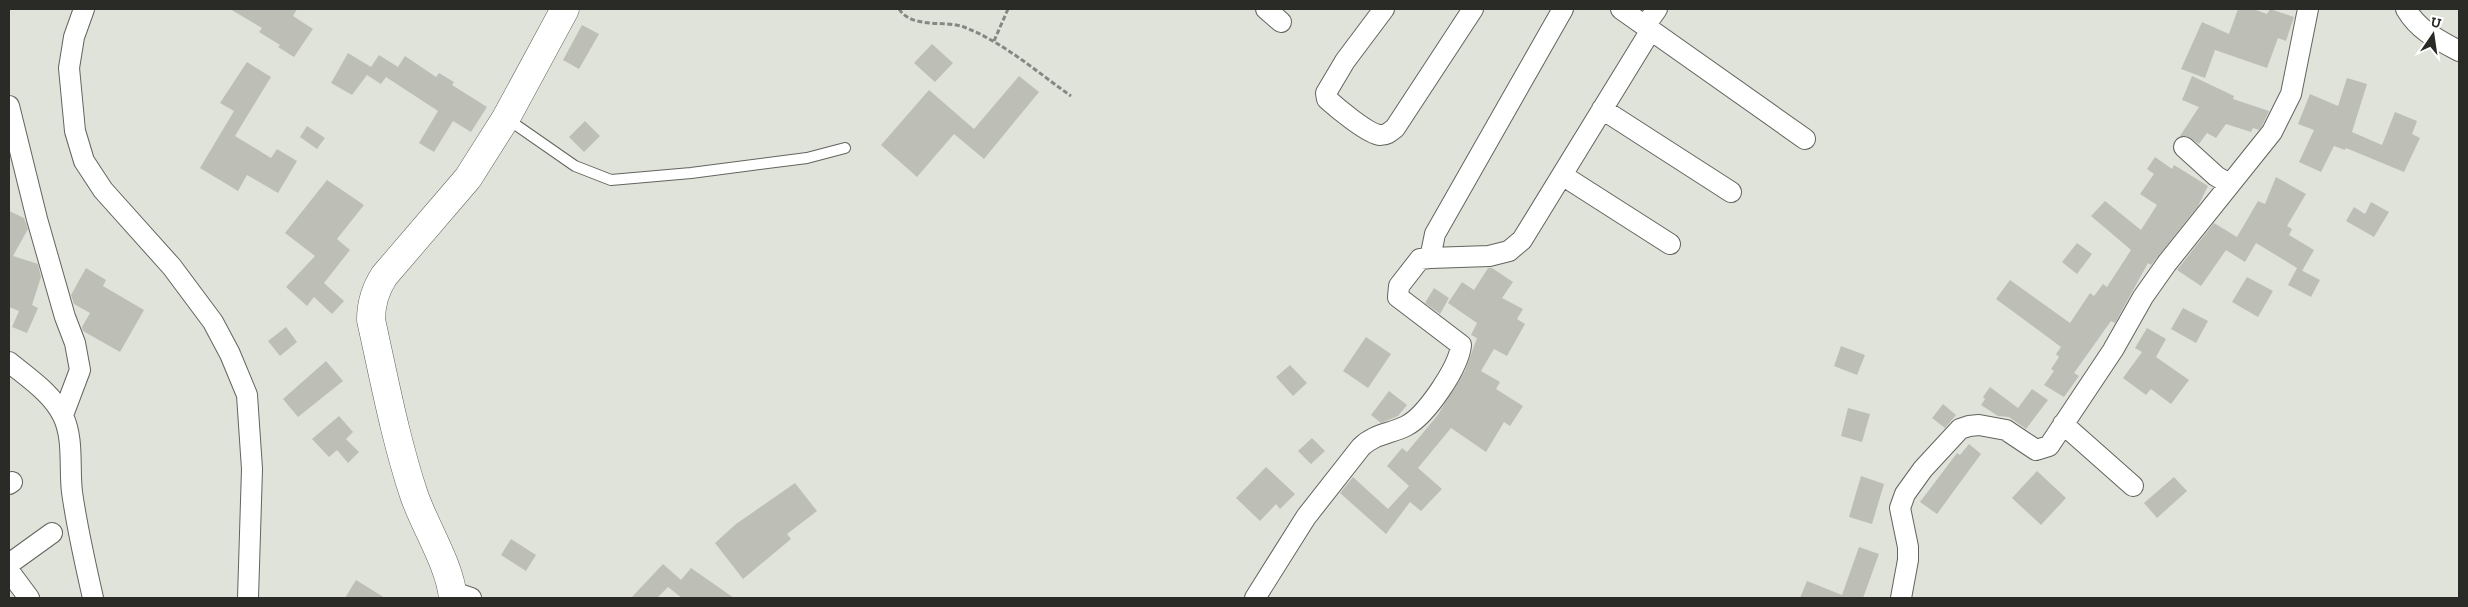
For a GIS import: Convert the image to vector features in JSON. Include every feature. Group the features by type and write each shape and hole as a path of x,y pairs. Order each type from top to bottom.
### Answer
{"street":[{"path":"84,9 74,37 69,68 74,131 84,161 103,190 172,267 213,322 230,354 247,395 252,469 248,598"},
{"path":"459,598 415,496 406,468 371,320 371,309 377,286 384,276 468,178 506,118 565,9"},
{"path":"1266,9 1281,22"},
{"path":"1382,9 1345,60 1326,93 1327,99 1379,135 1388,134 1395,128 1473,9"},
{"path":"1430,258 1435,234 1564,9"},
{"path":"1621,9 1805,139"},
{"path":"1255,598 1306,517 1361,447 1368,440 1408,426 1418,418 1445,383 1460,345 1398,297 1399,286 1420,259 1489,256 1509,252 1522,240 1602,109 1658,9"},
{"path":"1901,598 1908,560 1908,546 1900,508 1902,500 1923,469 1960,429 1979,425 2006,430 2036,450 2049,446 2113,350 2143,297 2167,262 2272,132 2287,102 2308,9"},
{"path":"2406,9 2418,26 2459,51"},
{"path":"9,106 37,219 65,317 75,343 80,370 63,415"},
{"path":"1602,109 1730,192"},
{"path":"2184,147 2216,176 2229,184"},
{"path":"1562,175 1670,244"},
{"path":"9,362 46,393 63,415 69,441 72,491 82,552 93,598"},
{"path":"2063,424 2133,486"},
{"path":"9,564 52,533"},
{"path":"9,571 29,598"}],"lane":[{"path":"506,118 575,166 611,180 692,173 798,159 845,148"}],"path":[{"path":"899,9 907,17 922,21 962,26 994,41 1071,96"},
{"path":"994,41 1008,9"}],"building":[{"path":"230,9 297,9 293,16 313,29 294,57 278,47 280,45 259,32 262,28"},
{"path":"2238,9 2253,9 2267,14 2270,9 2294,17 2286,41 2278,38 2267,68 2215,50 2205,78 2181,69 2202,22 2229,34"},
{"path":"582,25 599,34 579,69 563,60"},
{"path":"932,44 953,63 935,82 914,63"},
{"path":"348,53 371,67 379,55 398,67 405,56 436,77 439,73 454,82 452,85 487,107 471,132 453,121 434,152 419,143 438,111 386,77 381,84 367,75 352,95 331,83"},
{"path":"247,62 271,77 235,136 271,158 277,149 297,161 278,193 247,175 238,191 200,168 234,111 220,103"},
{"path":"1019,76 1039,92 984,159 954,134 917,177 881,145 929,90 974,129"},
{"path":"2192,76 2234,96 2233,99 2269,111 2259,130 2253,128 2251,132 2226,124 2216,138 2207,133 2199,144 2187,136 2180,136 2199,107 2182,100"},
{"path":"2347,78 2367,84 2352,132 2382,145 2395,112 2417,121 2412,134 2420,138 2404,172 2346,148 2345,150 2334,146 2321,172 2299,162 2314,130 2298,124 2310,94 2338,106"},
{"path":"585,121 600,136 584,152 569,137"},
{"path":"307,126 325,138 317,149 300,137"},
{"path":"2155,157 2172,169 2174,165 2208,186 2198,206 2151,265 2148,263 2115,323 2111,321 2074,373 2079,376 2064,397 2044,385 2054,371 2051,369 2059,357 2056,354 2061,347 1996,299 2010,280 2070,323 2090,293 2094,296 2103,284 2107,287 2131,250 2091,216 2105,201 2141,230 2157,205 2140,194 2154,174 2147,169"},
{"path":"2276,177 2306,194 2287,226 2292,229 2289,235 2314,250 2302,271 2256,243 2245,262 2226,250 2201,286 2177,270 2214,223 2237,237 2258,201 2265,204"},
{"path":"327,180 364,205 337,239 350,250 324,283 344,301 332,314 314,297 307,306 286,287 315,256 285,233"},
{"path":"2371,202 2389,212 2374,237 2346,221 2354,207 2365,214"},
{"path":"9,211 24,218 28,229 13,256 38,264 41,277 32,305 38,308 27,333 12,327 19,311 9,307"},
{"path":"2077,243 2092,254 2077,274 2062,262"},
{"path":"86,268 106,280 103,286 144,310 120,352 83,331 82,327 90,313 74,304 71,295"},
{"path":"1488,268 1492,268 1513,282 1502,298 1523,309 1517,319 1525,324 1507,356 1494,349 1481,371 1500,382 1496,389 1523,406 1510,426 1504,422 1486,452 1451,428 1418,468 1442,489 1421,511 1410,502 1386,534 1340,493 1353,477 1388,509 1409,486 1387,466 1402,448 1407,452 1437,416 1465,371 1477,338 1471,335 1477,323 1448,303 1462,282 1474,290"},
{"path":"2297,268 2320,280 2311,297 2288,285"},
{"path":"2247,277 2273,291 2258,317 2232,302"},
{"path":"1434,288 1449,298 1440,314 1425,303"},
{"path":"2183,308 2208,321 2196,343 2171,329"},
{"path":"286,327 297,342 280,356 268,341"},
{"path":"2147,328 2166,339 2156,357 2189,380 2171,404 2151,389 2146,395 2123,378 2142,352 2135,348"},
{"path":"1366,337 1391,354 1368,388 1343,371"},
{"path":"1841,346 1865,355 1857,375 1834,366"},
{"path":"326,361 343,381 298,417 283,399"},
{"path":"1290,365 1307,383 1293,396 1276,377"},
{"path":"1990,387 2018,408 2032,389 2048,400 2026,429 2009,417 1998,416 1981,405 1985,399 1983,397"},
{"path":"1389,391 1407,405 1398,416 1381,423 1371,415"},
{"path":"1943,404 1956,415 1945,428 1932,418"},
{"path":"1848,408 1870,414 1862,442 1841,436"},
{"path":"339,416 353,432 346,439 359,452 348,463 337,450 329,457 312,439"},
{"path":"1312,438 1325,451 1311,464 1298,451"},
{"path":"1969,444 1981,454 1937,514 1920,502 1957,453 1960,455"},
{"path":"1266,467 1295,494 1280,509 1276,504 1260,521 1236,498"},
{"path":"2037,471 2066,498 2041,525 2012,498"},
{"path":"1861,476 1884,484 1872,524 1849,517"},
{"path":"2174,477 2187,491 2157,518 2144,503"},
{"path":"795,483 817,511 787,534 791,539 743,579 715,543 736,524"},
{"path":"511,539 536,555 526,571 501,555"},
{"path":"1859,547 1879,554 1863,598 1800,598 1807,581 1842,595"},
{"path":"663,564 681,580 691,568 734,598 682,598 668,587 657,598 631,598"},
{"path":"356,580 385,598 345,598"}]}
